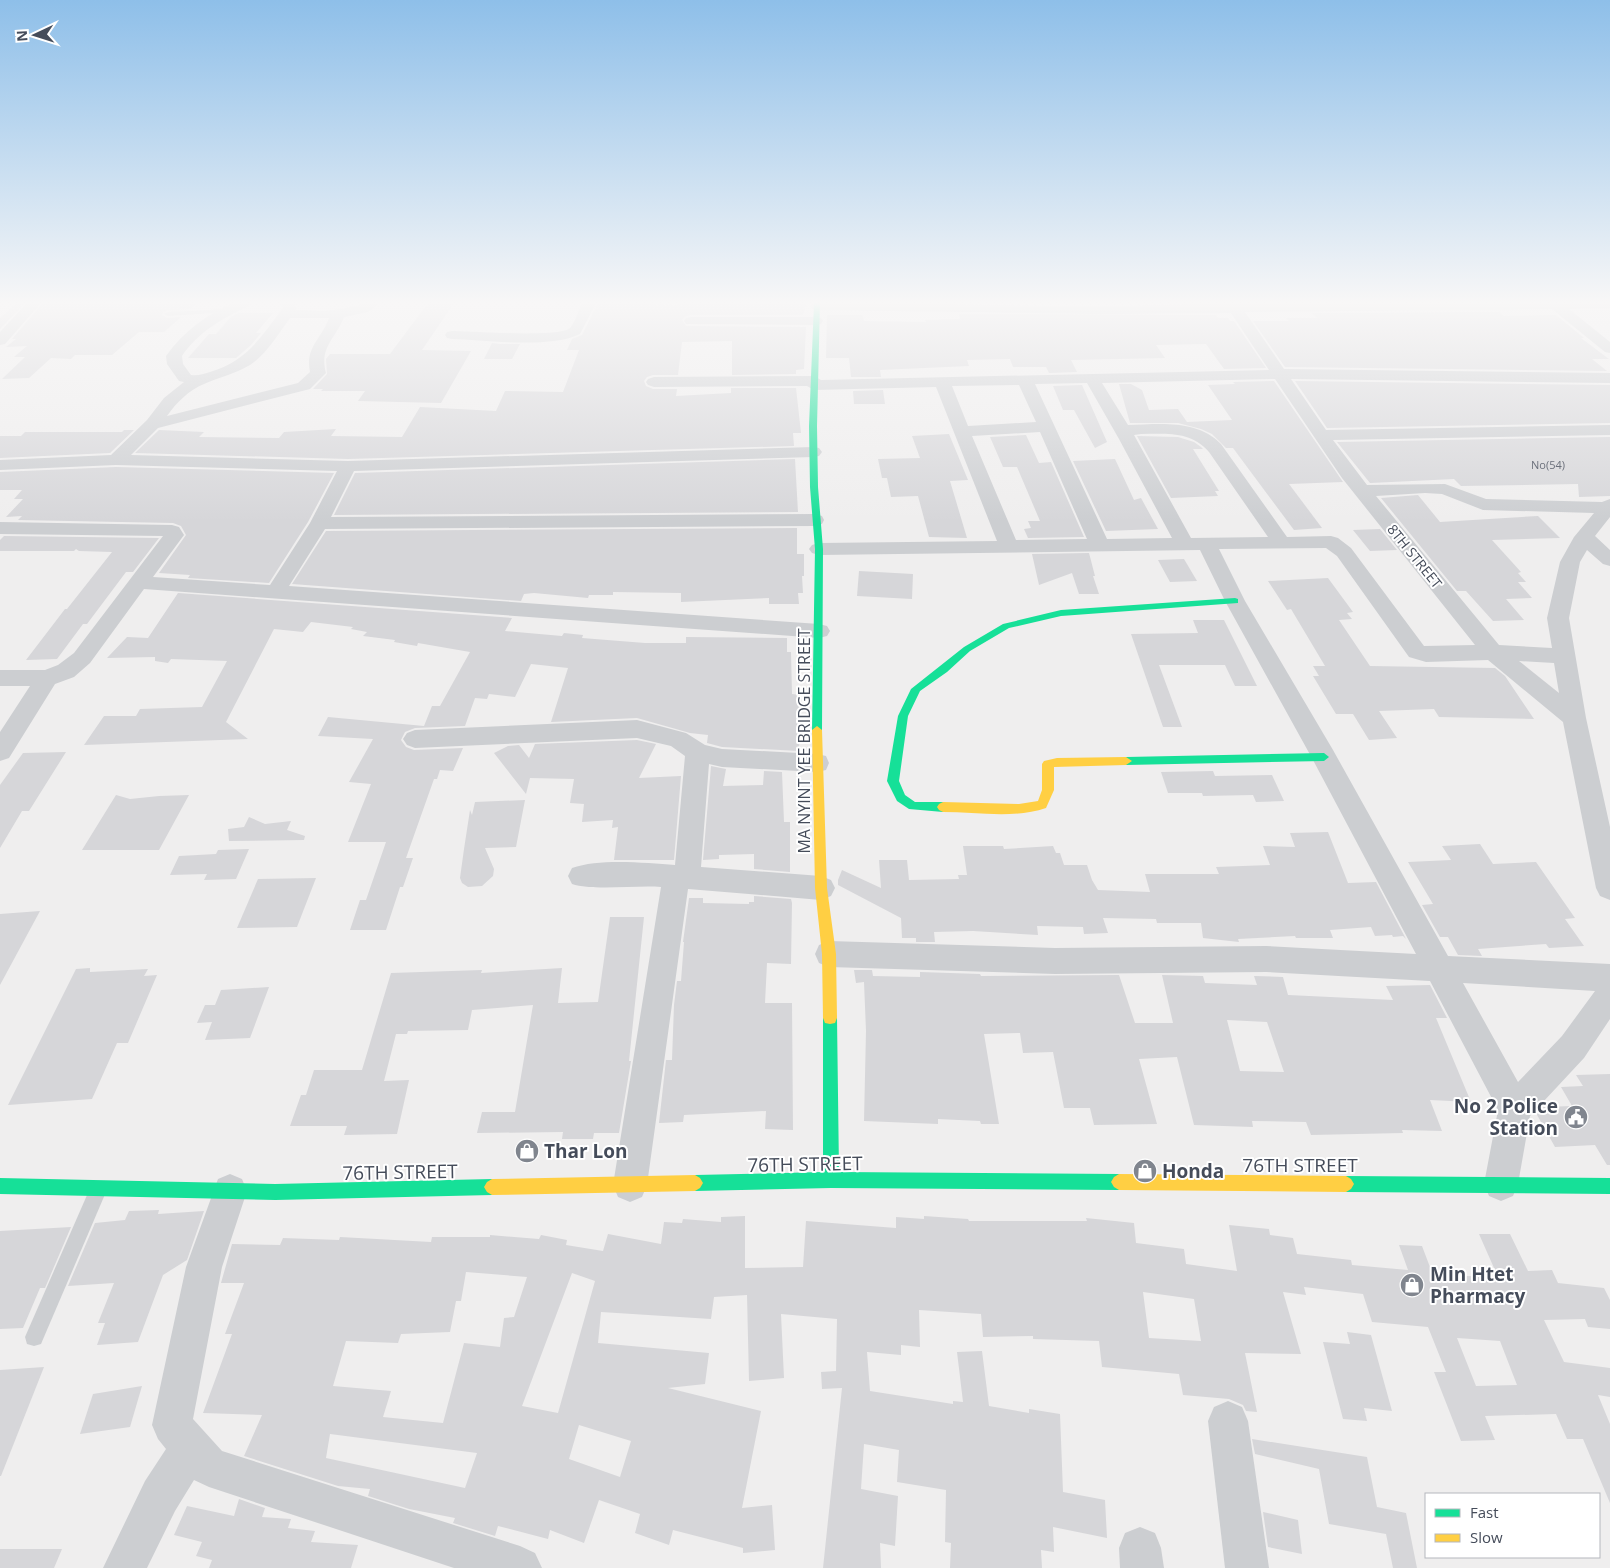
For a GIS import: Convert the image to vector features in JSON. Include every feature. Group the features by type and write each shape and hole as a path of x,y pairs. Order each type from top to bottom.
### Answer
{"street":[{"path":"184,376 197,381"},
{"path":"116,460 153,424 170,401 197,381 213,376"},
{"path":"153,424 180,419 304,386 314,376"},
{"name":"MA NYINT YEE BRIDGE STREET","path":"814,376 813,452 815,520 818,548 819,631 817,763 822,888 829,954 831,1180"},
{"path":"654,382 942,382 1198,376"},
{"name":"8TH STREET","path":"1281,376 1362,491 1493,652 1574,718"},
{"path":"1459,376 1610,378"},
{"path":"1092,379 1184,544"},
{"path":"1025,380 1100,546"},
{"path":"942,382 1009,547"},
{"path":"962,431 1046,426"},
{"path":"1122,430 1174,430 1191,432 1204,437 1215,448 1280,541"},
{"path":"1322,435 1610,430"},
{"path":"0,464 116,460 348,466 813,452"},
{"path":"276,591 319,523 348,466"},
{"path":"1362,491 1445,489 1483,504 1609,507"},
{"path":"1609,507 1586,535 1570,562 1558,618 1574,718 1610,888"},
{"path":"319,523 815,520"},
{"path":"0,528 172,531 174,535 82,658 66,671 47,678 0,678"},
{"path":"1586,535 1610,534"},
{"path":"1586,535 1610,560"},
{"path":"818,548 1100,546 1321,540 1339,546 1416,652 1426,654 1493,652 1564,656"},
{"path":"1206,543 1235,601 1324,757 1515,1108"},
{"path":"140,582 819,631"},
{"path":"1235,601 1061,613 1006,626 967,649 916,689 909,702 903,716 893,781 901,798 913,806 1019,809 1042,805 1048,796 1050,788 1048,764 1057,762 1324,757"},
{"path":"0,752 47,678"},
{"path":"415,739 638,730 678,739 698,752 722,758 817,763"},
{"path":"630,1185 682,878 698,752"},
{"path":"582,876 639,874 822,888"},
{"path":"829,954 1055,961 1266,959 1610,978"},
{"path":"1501,1184 1515,1108 1573,1047 1610,994"},
{"name":"76TH STREET","path":"0,1186 230,1191 831,1180 1610,1186"},
{"path":"230,1191 204,1267 172,1425 209,1468 520,1568"},
{"path":"1228,1421 1247,1568"},
{"path":"125,1568 160,1496 191,1447"}],"lane":[{"path":"34,1337 98,1188"}],"building":[{"path":"5,376 31,376 29,378 2,379"},
{"path":"325,376 456,376 441,403 358,401 365,391 321,391 323,389 313,389"},
{"path":"569,376 649,376 644,381 646,386 653,389 677,389 676,396 731,393 731,388 796,388 801,433 793,433 794,446 348,459 135,453 159,430 204,432 199,437 279,438 284,432 336,429 331,436 402,437 420,407 496,411 505,391 563,392"},
{"path":"851,376 881,377 851,377"},
{"path":"1274,381 1343,482 1289,484 1322,528 1294,530 1233,448 1226,448 1212,434 1178,423 1130,423 1119,384 1131,384 1142,390 1149,410 1178,409 1187,422 1232,420 1208,385"},
{"path":"1295,381 1610,385 1610,423 1327,428"},
{"path":"1082,385 1107,442 1095,448 1074,410 1063,410 1053,386"},
{"path":"883,390 885,404 854,404 853,391"},
{"path":"124,430 134,430 110,453 0,458 0,436 21,436 25,432 122,432"},
{"path":"949,434 968,480 950,481 967,538 929,537 918,496 891,497 887,478 882,478 878,459 920,458 912,436"},
{"path":"1026,435 1039,463 1051,462 1084,537 1028,538 1024,529 1031,528 1028,521 1040,521 1017,467 1003,467 990,437"},
{"path":"1137,436 1178,437 1194,442 1201,447 1203,449 1193,449 1219,491 1215,491 1218,496 1171,498"},
{"path":"1610,437 1610,496 1579,497 1578,484 1461,486 1454,479 1370,483 1337,442"},
{"path":"795,459 798,512 334,515 355,473"},
{"path":"1115,459 1134,500 1141,498 1158,529 1106,531 1073,461"},
{"path":"116,467 334,473 308,522 269,583 188,578 190,575 159,573 186,535 181,526 173,523 18,520 22,516 6,517 23,499 14,499 22,490 0,490 0,472"},
{"path":"1418,495 1440,522 1538,516 1560,538 1492,540 1521,572 1518,573 1526,582 1518,582 1532,598 1506,599 1524,620 1493,621 1466,591 1457,591 1381,498"},
{"path":"797,528 797,554 804,554 803,593 798,593 799,604 769,604 769,598 681,602 681,593 613,592 613,595 589,595 588,598 534,593 524,594 521,601 292,584 326,531"},
{"path":"1380,529 1397,550 1370,551 1353,530"},
{"path":"4,536 159,538 133,572 126,572 87,624 83,624 57,659 26,660 112,552 79,551 76,549 74,551 0,551 0,540"},
{"path":"1089,553 1095,576 1093,576 1099,594 1079,594 1072,573 1039,585 1032,554"},
{"path":"1184,559 1197,581 1170,582 1158,560"},
{"path":"859,571 913,574 912,599 857,596"},
{"path":"1328,578 1353,612 1347,613 1352,619 1339,620 1370,666 1495,668 1505,676 1534,719 1439,717 1434,709 1379,711 1397,738 1369,740 1353,714 1336,714 1313,676 1319,676 1313,666 1325,666 1291,609 1287,610 1268,581"},
{"path":"178,593 512,618 505,631 562,636 564,633 583,635 582,638 645,643 686,643 686,637 787,638 787,652 791,652 792,694 801,695 799,751 722,747 707,743 708,735 690,733 637,718 551,722 568,668 531,664 515,697 489,694 487,699 475,698 465,726 415,728 405,732 401,740 406,747 414,750 463,748 453,771 440,770 437,779 434,779 406,858 413,858 403,887 400,887 386,930 350,930 360,900 366,900 386,842 348,842 371,784 349,782 373,739 318,736 328,717 424,726 432,706 440,706 470,652 418,643 417,646 394,642 395,640 363,636 367,632 351,629 353,627 311,622 303,632 274,629 226,722 248,739 84,745 104,716 136,716 140,709 202,707 227,661 171,659 168,663 155,661 155,657 107,658 127,637 148,638"},
{"path":"1193,620 1224,620 1257,686 1235,686 1225,665 1159,665 1182,727 1163,727 1131,634 1198,633"},
{"path":"637,740 656,744 639,778 681,776 674,860 614,860 618,827 612,828 613,820 582,822 584,804 570,803 574,779 530,778 526,794 494,753 508,746 519,745 529,758 535,744"},
{"path":"66,752 29,811 22,811 0,848 0,785 23,753"},
{"path":"711,766 726,769 723,786 763,785 764,771 782,772 784,822 790,822 790,872 754,869 754,854 719,855 719,859 703,860"},
{"path":"1213,771 1215,776 1272,775 1284,801 1256,802 1253,795 1203,796 1202,793 1168,793 1161,772"},
{"path":"116,795 130,799 189,795 159,850 82,850"},
{"path":"525,800 516,847 485,848 494,869 493,876 482,886 468,887 462,883 460,878 470,810 472,815 475,802"},
{"path":"249,817 265,824 291,821 287,830 305,836 304,840 229,841 228,829 244,827"},
{"path":"1328,832 1348,883 1376,882 1406,939 1403,936 1375,936 1371,927 1330,930 1333,938 1296,938 1295,936 1238,939 1239,942 1203,938 1201,923 1157,923 1156,919 1103,918 1108,933 1084,934 1083,927 1037,926 1038,935 973,931 934,932 935,942 916,942 916,938 902,938 901,918 838,885 842,870 881,888 879,860 907,860 909,880 959,879 958,875 967,875 963,846 1003,846 1004,849 1053,846 1056,853 1060,853 1064,865 1087,865 1098,890 1150,892 1145,874 1219,874 1216,867 1270,865 1263,846 1295,847 1290,833"},
{"path":"1480,844 1493,864 1536,862 1575,918 1565,919 1584,946 1549,948 1546,944 1478,949 1482,956 1458,955 1448,937 1440,937 1422,905 1433,904 1408,862 1451,860 1442,846"},
{"path":"249,849 236,879 204,880 207,874 170,875 179,856 216,854 218,850"},
{"path":"316,878 297,927 237,928 258,879"},
{"path":"754,896 791,899 792,903 791,964 767,963 765,1003 792,1003 793,1130 765,1129 766,1111 684,1115 683,1122 659,1123 666,1060 672,1060 674,1005 677,981 681,981 683,942 689,898 703,898 703,903 749,904 749,902 754,902"},
{"path":"40,911 0,985 0,914"},
{"path":"610,917 644,917 629,1061 631,1061 619,1133 594,1133 593,1139 562,1139 563,1132 477,1133 482,1112 515,1112 533,1005 472,1010 468,1030 408,1031 407,1034 396,1034 384,1081 409,1080 397,1134 344,1135 347,1126 290,1126 301,1095 306,1095 314,1070 362,1070 391,973 482,970 481,973 562,968 558,1003 598,1002"},
{"path":"90,968 90,972 148,969 144,976 157,975 128,1043 117,1043 92,1099 8,1105 76,969"},
{"path":"854,970 872,970 873,976 920,977 920,972 980,974 981,976 1119,975 1135,1023 1173,1023 1162,975 1203,976 1205,983 1257,985 1254,976 1283,977 1288,995 1393,1000 1386,986 1430,985 1447,1018 1436,1018 1471,1102 1430,1100 1442,1131 1402,1130 1403,1133 1311,1135 1306,1122 1252,1121 1253,1127 1194,1125 1177,1057 1139,1059 1157,1124 1094,1125 1090,1108 1064,1108 1053,1052 1023,1053 1020,1033 984,1034 999,1124 938,1119 938,1124 864,1121 866,1031 864,982 856,983","holes":["1227,1020 1267,1022 1284,1072 1240,1071"]},
{"path":"269,987 250,1038 205,1040 212,1022 197,1023 205,1005 215,1005 221,990"},
{"path":"1610,1074 1610,1165 1607,1165 1595,1145 1555,1147 1536,1113 1546,1113 1543,1107 1572,1106 1561,1087 1583,1086 1576,1075"},
{"path":"159,1210 158,1214 204,1211 187,1260 163,1275 138,1342 97,1345 105,1323 98,1323 114,1283 68,1286 95,1223 125,1220 129,1211"},
{"path":"745,1216 745,1268 803,1267 806,1221 896,1228 896,1217 924,1219 924,1216 968,1219 969,1221 1087,1221 1086,1218 1134,1223 1136,1243 1184,1249 1186,1264 1237,1271 1229,1225 1269,1229 1270,1235 1293,1238 1297,1254 1351,1260 1352,1265 1408,1270 1399,1245 1422,1246 1433,1275 1498,1277 1479,1234 1510,1234 1528,1271 1552,1270 1558,1283 1604,1288 1610,1300 1610,1329 1588,1327 1585,1319 1544,1320 1564,1362 1610,1368 1610,1397 1598,1395 1610,1424 1610,1503 1583,1439 1567,1439 1556,1414 1485,1416 1495,1440 1461,1441 1434,1372 1446,1372 1428,1327 1372,1322 1363,1294 1304,1287 1306,1295 1283,1292 1301,1354 1245,1353 1257,1412 1246,1411 1243,1405 1229,1399 1183,1395 1179,1374 1102,1367 1099,1341 1033,1339 1033,1336 983,1337 981,1314 919,1310 920,1347 901,1345 901,1355 867,1352 870,1391 953,1404 953,1401 963,1402 957,1352 982,1351 989,1406 1029,1413 1029,1409 1060,1414 1063,1492 1105,1500 1107,1538 1053,1527 1054,1552 1041,1550 1042,1568 950,1568 951,1543 945,1542 946,1490 897,1482 899,1450 864,1444 861,1489 898,1496 895,1546 880,1543 881,1568 823,1568 842,1388 822,1389 821,1372 836,1371 837,1319 781,1314 784,1378 749,1381 747,1295 714,1297 711,1319 601,1312 598,1343 709,1353 705,1384 668,1388 761,1411 742,1508 772,1505 775,1550 743,1553 743,1548 673,1530 669,1545 635,1533 640,1514 599,1500 584,1543 550,1530 548,1539 498,1526 495,1536 453,1523 455,1518 409,1509 368,1496 370,1489 338,1486 244,1456 262,1415 203,1413 232,1334 225,1334 244,1283 221,1283 232,1244 280,1245 283,1238 339,1240 340,1237 431,1242 432,1237 490,1237 490,1235 539,1239 541,1235 567,1240 566,1245 603,1251 608,1234 661,1244 664,1222 682,1223 683,1219 721,1222 721,1217","holes":["466,1272 527,1277 514,1317 504,1318 500,1347 464,1343 443,1423 383,1417 391,1391 333,1386 346,1341 398,1343 401,1334 450,1332 456,1301 461,1301","572,1273 595,1281 558,1413 522,1406","1143,1292 1194,1299 1201,1341 1149,1338","1457,1338 1500,1341 1517,1385 1476,1386","579,1425 631,1441 620,1477 569,1459","330,1434 477,1453 465,1488 326,1458"]},
{"path":"71,1227 45,1288 40,1288 23,1328 0,1329 0,1231"},
{"path":"1347,1332 1371,1335 1392,1411 1364,1408 1367,1421 1343,1419 1323,1342 1350,1344"},
{"path":"44,1367 1,1476 0,1476 0,1370"},
{"path":"142,1386 130,1427 80,1434 93,1394"},
{"path":"1252,1439 1367,1457 1377,1507 1406,1513 1417,1568 1393,1568 1386,1534 1329,1524 1319,1469 1255,1454"},
{"path":"239,1499 265,1508 262,1517 291,1519 288,1528 315,1531 311,1542 358,1545 351,1568 209,1568 212,1560 196,1556 202,1542 174,1535 187,1506 234,1516"},
{"path":"1263,1512 1298,1520 1302,1554 1268,1547"},
{"path":"0,1549 62,1549 54,1568 0,1568"}],"traffic: fast":[{"path":"815,376 814,487 819,549 817,730"},
{"path":"943,807 913,806 901,798 893,781 903,716 916,689 943,670 967,649 1006,626 1061,613 1235,601"},
{"path":"1126,761 1324,757"},
{"path":"830,1018 831,1180"},
{"path":"695,1183 831,1180 1119,1182"},
{"path":"1346,1184 1610,1186"},
{"path":"0,1186 275,1192 492,1187"}],"traffic: slow":[{"path":"817,730 821,888 829,954 830,1018"},
{"path":"943,807 1019,809 1042,805 1048,790 1048,764 1057,762 1126,761"},
{"path":"1119,1182 1346,1184"},
{"path":"492,1187 695,1183"}],"place":[{"name":"No 2 Police Station","path":"1576,1117"},
{"name":"Thar Lon","path":"527,1151"},
{"name":"Honda","path":"1145,1171"},
{"name":"Min Htet Pharmacy","path":"1412,1285"}]}
